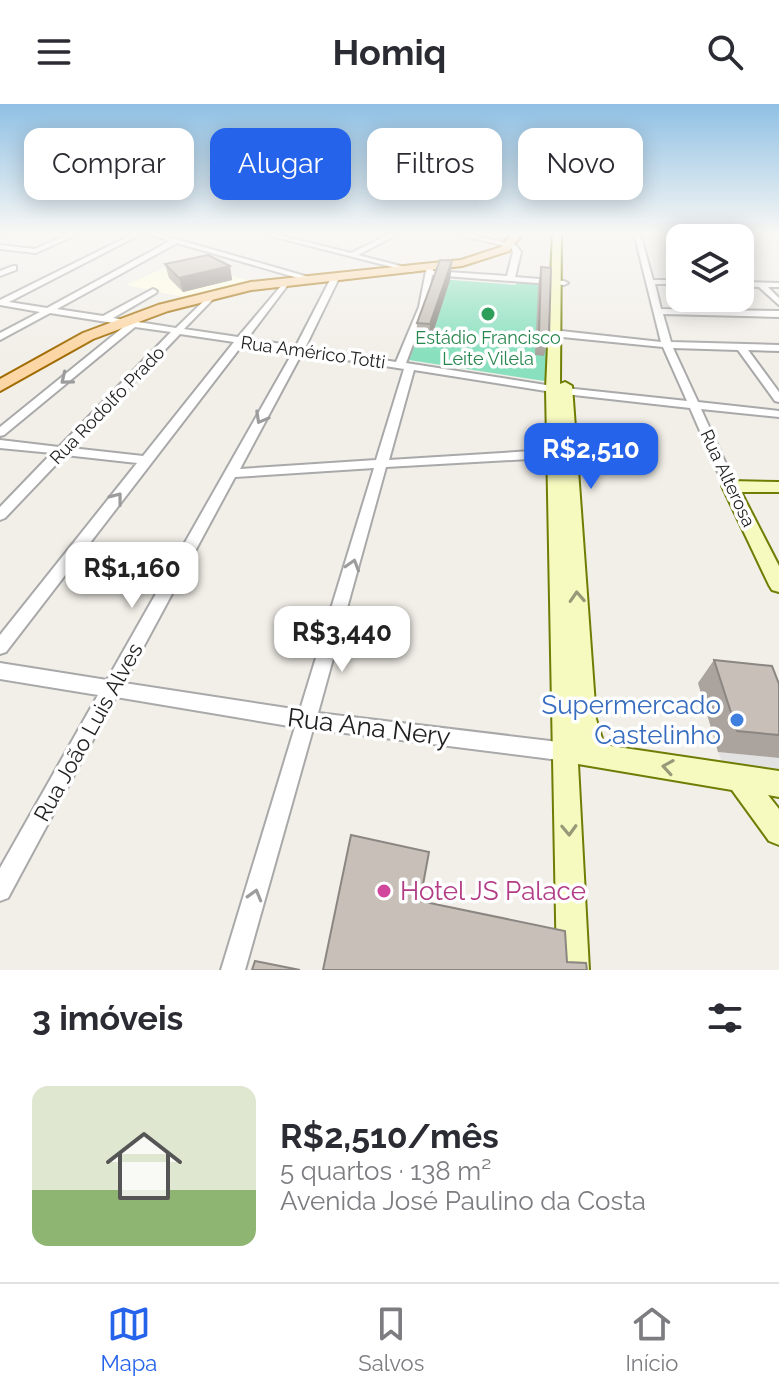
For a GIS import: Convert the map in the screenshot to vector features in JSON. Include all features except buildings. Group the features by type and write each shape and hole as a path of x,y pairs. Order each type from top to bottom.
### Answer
{"main road":[{"path":"0,386 44,359 163,308 213,294 286,282 379,273"},
{"path":"559,273 559,390 569,630 567,752 573,970"},
{"path":"559,283 560,273"},
{"path":"730,486 779,487"},
{"name":"Rua Alterosa","path":"730,486 779,585"},
{"path":"569,630 589,744 596,756"},
{"name":"Rua Ana Nery","path":"567,752 779,784"},
{"path":"739,778 779,831"}],"street":[{"path":"0,303 59,273"},
{"path":"0,337 115,273"},
{"path":"292,273 315,280"},
{"path":"233,970 383,463 430,273"},
{"path":"463,273 559,283"},
{"path":"498,273 511,277"},
{"name":"Rua Alterosa","path":"649,273 667,345 730,486"},
{"name":"Rua João Luis Alves","path":"0,890 299,350 335,278"},
{"path":"0,647 286,282"},
{"path":"652,282 666,282"},
{"path":"754,285 779,285"},
{"path":"762,285 779,303"},
{"path":"0,303 105,319 153,291"},
{"name":"Rua Rodolfo Prado","path":"0,515 213,294"},
{"path":"658,311 779,314"},
{"name":"Rua Américo Totti","path":"105,319 559,390 779,414"},
{"path":"0,433 127,323"},
{"path":"558,333 667,345 779,348"},
{"path":"741,347 779,399"},
{"path":"0,444 147,460"},
{"path":"230,473 562,453"},
{"name":"Rua Ana Nery","path":"0,671 307,720 567,752"}],"shaded area":[{"path":"152,273 222,273 256,282 183,297 126,285"},
{"path":"718,752 779,758 779,773 723,765"}],"green space":[{"name":"Estádio Francisco Leite Vilela","path":"439,279 516,285 517,281 551,283 548,379 544,381 409,360"}],"place":[{"name":"Estádio Francisco Leite Vilela","path":"488,314"},
{"name":"Supermercado Castelinho","path":"737,720"},
{"name":"Hotel JS Palace","path":"384,891"}]}
